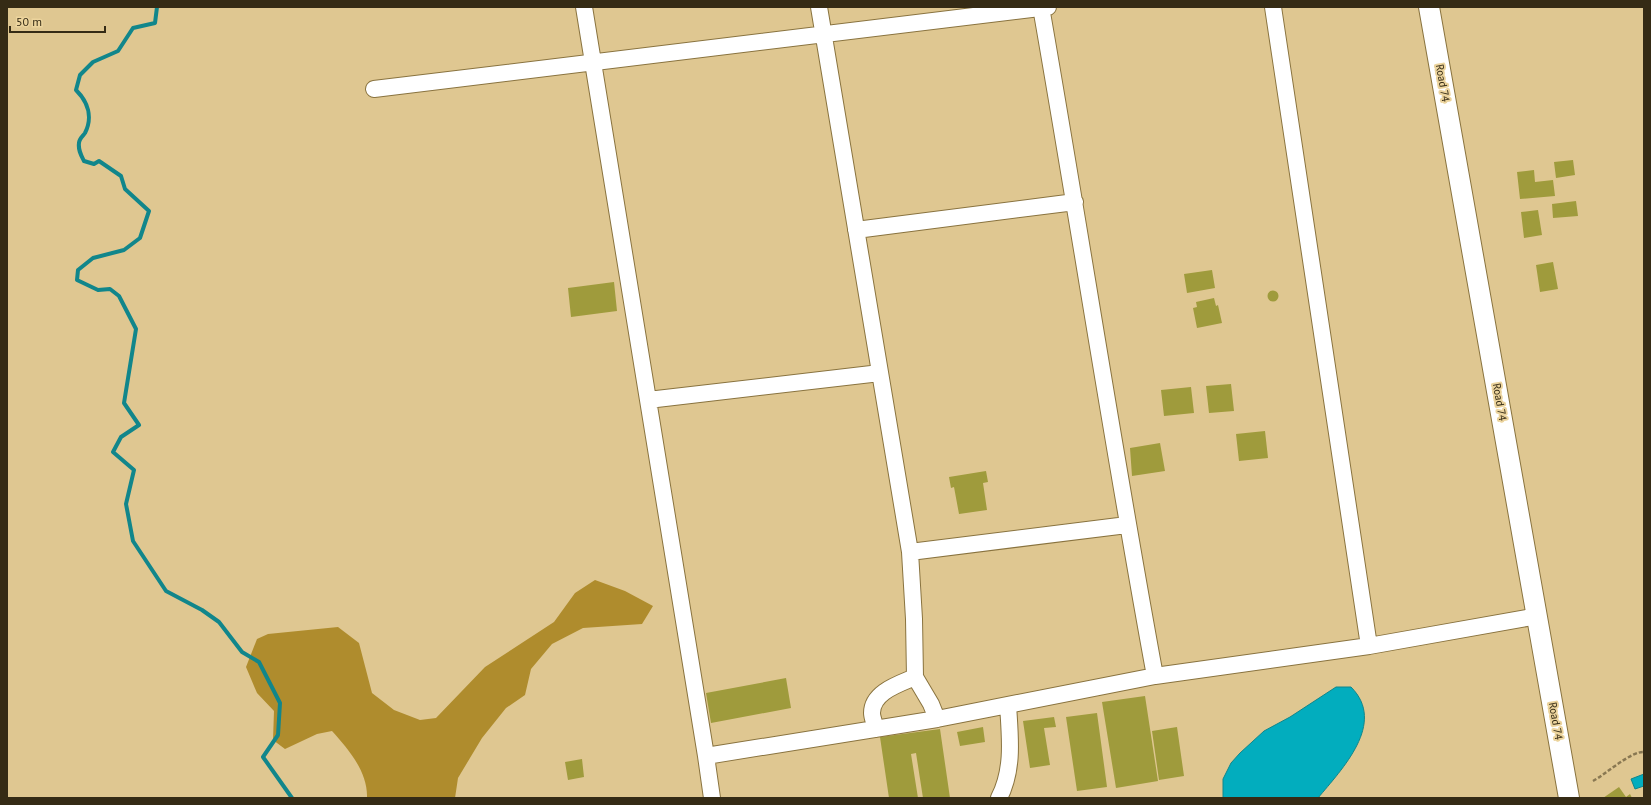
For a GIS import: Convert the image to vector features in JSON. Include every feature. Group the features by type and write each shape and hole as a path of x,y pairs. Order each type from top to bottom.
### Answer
{"main road":[{"name":"Road 74","path":"1429,7 1569,798"}],"lane":[{"path":"584,7 712,798"},
{"path":"818,7 910,552 914,619 915,677 931,704 937,719"},
{"path":"374,89 1043,7 1127,525 1155,676"},
{"path":"1273,7 1369,646"},
{"path":"856,230 1075,202"},
{"path":"648,400 880,373"},
{"path":"910,552 1127,525"},
{"path":"706,756 937,719 1155,676 1369,646 1538,616"},
{"path":"876,728 872,714 875,700 891,688 915,677"},
{"path":"999,798 1008,779 1010,740 1008,705"}],"path":[{"path":"1593,781 1608,772 1628,756 1638,751 1644,752"}],"shaded area":[{"path":"595,580 625,591 653,606 642,624 583,628 552,644 531,669 525,695 506,708 482,738 458,778 455,798 367,798 361,770 351,754 332,731 317,734 285,749 273,740 274,711 257,693 246,667 257,639 268,634 338,627 359,643 372,693 394,710 420,720 436,718 485,667 554,622 575,593"}],"water":[{"path":"1336,687 1351,687 1361,701 1364,715 1363,730 1357,745 1348,760 1318,798 1223,798 1223,779 1231,763 1240,753 1264,731 1290,717"},
{"path":"1644,774 1644,786 1635,789 1631,779"}],"building":[{"path":"1573,160 1575,175 1556,178 1554,162"},
{"path":"1534,170 1535,182 1553,180 1555,196 1520,199 1517,172"},
{"path":"1576,201 1578,216 1553,218 1552,204"},
{"path":"1538,210 1542,235 1524,238 1521,212"},
{"path":"1553,262 1558,289 1540,292 1536,265"},
{"path":"1212,270 1215,288 1187,293 1184,274"},
{"path":"614,282 617,311 571,317 568,288"},
{"path":"1273,290 1277,292 1279,296 1277,300 1273,302 1269,300 1267,296 1269,292"},
{"path":"1214,298 1216,306 1218,305 1222,323 1197,328 1193,308 1197,307 1196,302"},
{"path":"1231,384 1234,411 1209,413 1206,386"},
{"path":"1191,387 1194,413 1164,416 1161,390"},
{"path":"1265,431 1268,458 1239,461 1236,434"},
{"path":"1160,443 1165,471 1132,476 1130,448"},
{"path":"986,471 988,482 983,483 987,510 959,514 954,487 951,488 949,477"},
{"path":"786,678 791,708 711,723 706,693"},
{"path":"1145,696 1158,781 1116,788 1102,702"},
{"path":"1097,713 1107,787 1077,791 1066,717"},
{"path":"1054,717 1056,727 1044,728 1050,765 1030,768 1023,721"},
{"path":"983,727 985,742 960,746 957,732"},
{"path":"1177,727 1184,776 1159,780 1152,731"},
{"path":"940,729 950,798 923,798 916,753 911,754 918,798 889,798 880,737"},
{"path":"582,759 584,777 568,780 565,762"},
{"path":"1619,787 1626,797 1630,794 1632,798 1603,798"}],"waterway":[{"path":"157,7 155,23 133,28 118,51 93,62 80,75 76,90 84,100 89,116 85,133 79,143 79,150 84,161 94,164 99,161 121,176 125,189 149,211 140,238 124,250 93,258 78,270 77,280 98,290 110,289 119,296 136,329 124,403 139,425 121,437 113,452 134,470 126,504 133,541 166,591 202,610 219,622 242,652 259,662 280,703 278,735 263,757 292,798"}]}
